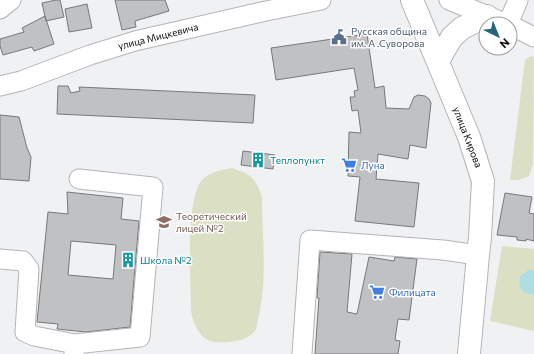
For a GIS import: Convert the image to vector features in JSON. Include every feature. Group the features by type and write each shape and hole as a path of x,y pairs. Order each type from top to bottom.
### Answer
{"main road":[{"name":"улица Кирова","path":"412,0 469,137 483,181 480,237 468,354"},
{"path":"438,62 452,37 462,28 478,20"}],"street":[{"path":"0,9 11,0"},
{"name":"улица Мицкевича","path":"0,86 21,81 90,55 135,41 266,10 321,0"},
{"path":"449,0 487,16"},
{"path":"511,16 518,0"},
{"path":"518,29 534,37"},
{"path":"0,259 23,261 29,269 25,332 75,349 101,348 140,337 153,187 79,179"},
{"path":"302,354 310,240 443,250 478,255"}],"green space":[{"path":"531,56 534,57 533,164 529,176 518,180 510,180 525,60"},
{"path":"232,168 252,178 255,181 262,197 264,258 263,289 257,327 255,331 247,338 242,340 215,342 210,341 201,335 193,321 191,311 190,263 191,223 193,205 197,190 202,180 212,173"},
{"path":"502,246 534,249 534,270 524,272 519,279 534,294 534,331 490,321"}],"water":[{"path":"528,270 534,270 534,294 523,291 519,282 521,275"}],"building":[{"path":"60,0 64,17 46,21 42,3"},
{"path":"115,0 165,0 169,11 135,21 136,27 122,30"},
{"path":"87,4 92,28 69,32 65,9"},
{"path":"45,16 54,44 34,51 32,47 3,55 0,46 0,39 24,32 22,28"},
{"path":"367,34 375,88 384,86 386,108 409,109 414,97 418,95 425,96 431,103 426,148 410,145 408,159 378,154 376,179 419,183 414,227 355,221 360,177 348,176 349,132 361,133 358,110 352,111 350,97 355,97 354,91 358,90 354,68 276,80 271,48"},
{"path":"58,86 68,86 71,93 80,91 79,87 255,95 253,123 57,114"},
{"path":"0,115 19,117 27,148 31,157 29,181 0,179"},
{"name":"Теплопункт","path":"243,151 275,155 273,169 241,165"},
{"name":"Школа №2","path":"67,192 123,198 121,219 139,221 130,327 86,332 57,329 58,324 37,322 48,212 68,214","holes":["71,241 116,245 113,279 68,275"]},
{"path":"505,193 532,197 529,213 534,214 534,241 526,239 526,241 517,240 517,237 497,235"},
{"path":"320,252 352,254 347,312 357,314 369,257 394,261 395,257 417,259 409,320 398,319 395,340 400,341 398,354 315,354 319,298 317,298"}],"place":[{"name":"Русская община им. А .Суворова","path":"339,37"},
{"name":"Теплопункт","path":"258,160"},
{"name":"Луна","path":"349,165"},
{"name":"Теоретический лицей №2","path":"164,222"},
{"name":"Школа №2","path":"128,260"},
{"name":"Филицата","path":"377,292"}]}
